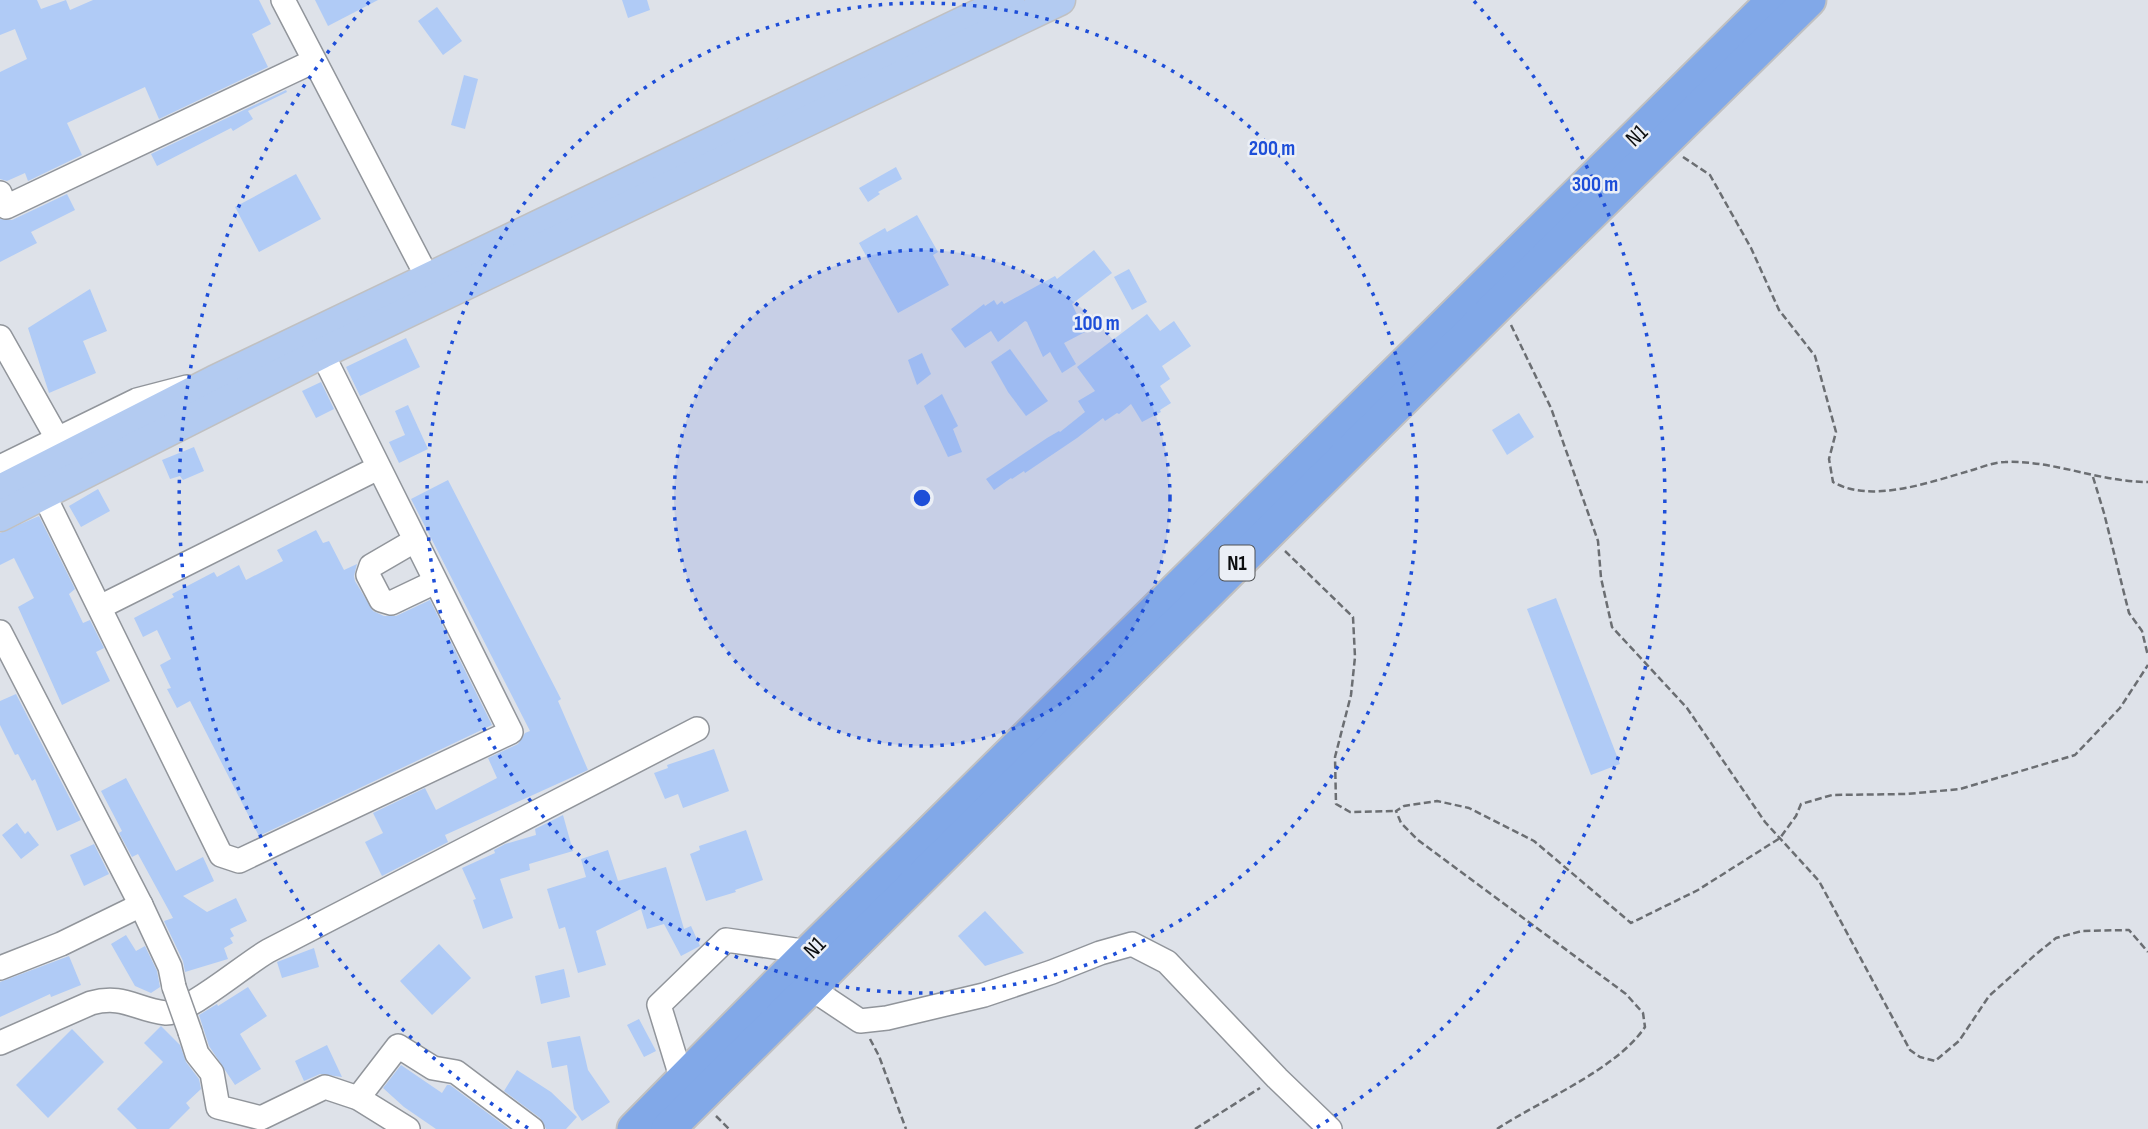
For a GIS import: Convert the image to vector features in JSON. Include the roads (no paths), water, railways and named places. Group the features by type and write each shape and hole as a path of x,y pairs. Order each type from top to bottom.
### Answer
{"highway":[{"name":"N1","path":"634,1129 809,952 1774,0"},
{"name":"N1","path":"668,1129 1809,0"}],"main road":[{"path":"0,516 322,353 433,288 1009,0"},
{"path":"0,490 214,381 433,288 1060,0"}],"street":[{"path":"283,0 433,288"},
{"path":"0,193 6,207 314,61"},
{"path":"0,337 57,438"},
{"path":"43,493 221,855 239,861 511,732 322,353"},
{"path":"0,467 150,395 214,381"},
{"path":"100,607 378,468"},
{"path":"414,541 371,566 368,575 374,587 381,600 391,603 435,582"},
{"path":"0,632 141,905 170,967 174,987 197,1054 212,1073 218,1107 261,1118 325,1087 358,1098 408,1129"},
{"path":"0,1043 104,999 118,1000 166,1013 185,1009 240,968 268,951 697,729"},
{"path":"0,968 61,944 141,905"},
{"path":"682,1080 659,1005 726,940 809,952"},
{"path":"809,988 860,1021 887,1018 984,995 1132,944 1167,962 1277,1078 1330,1129"},
{"path":"358,1098 398,1046 433,1068 456,1072 532,1129"}]}
